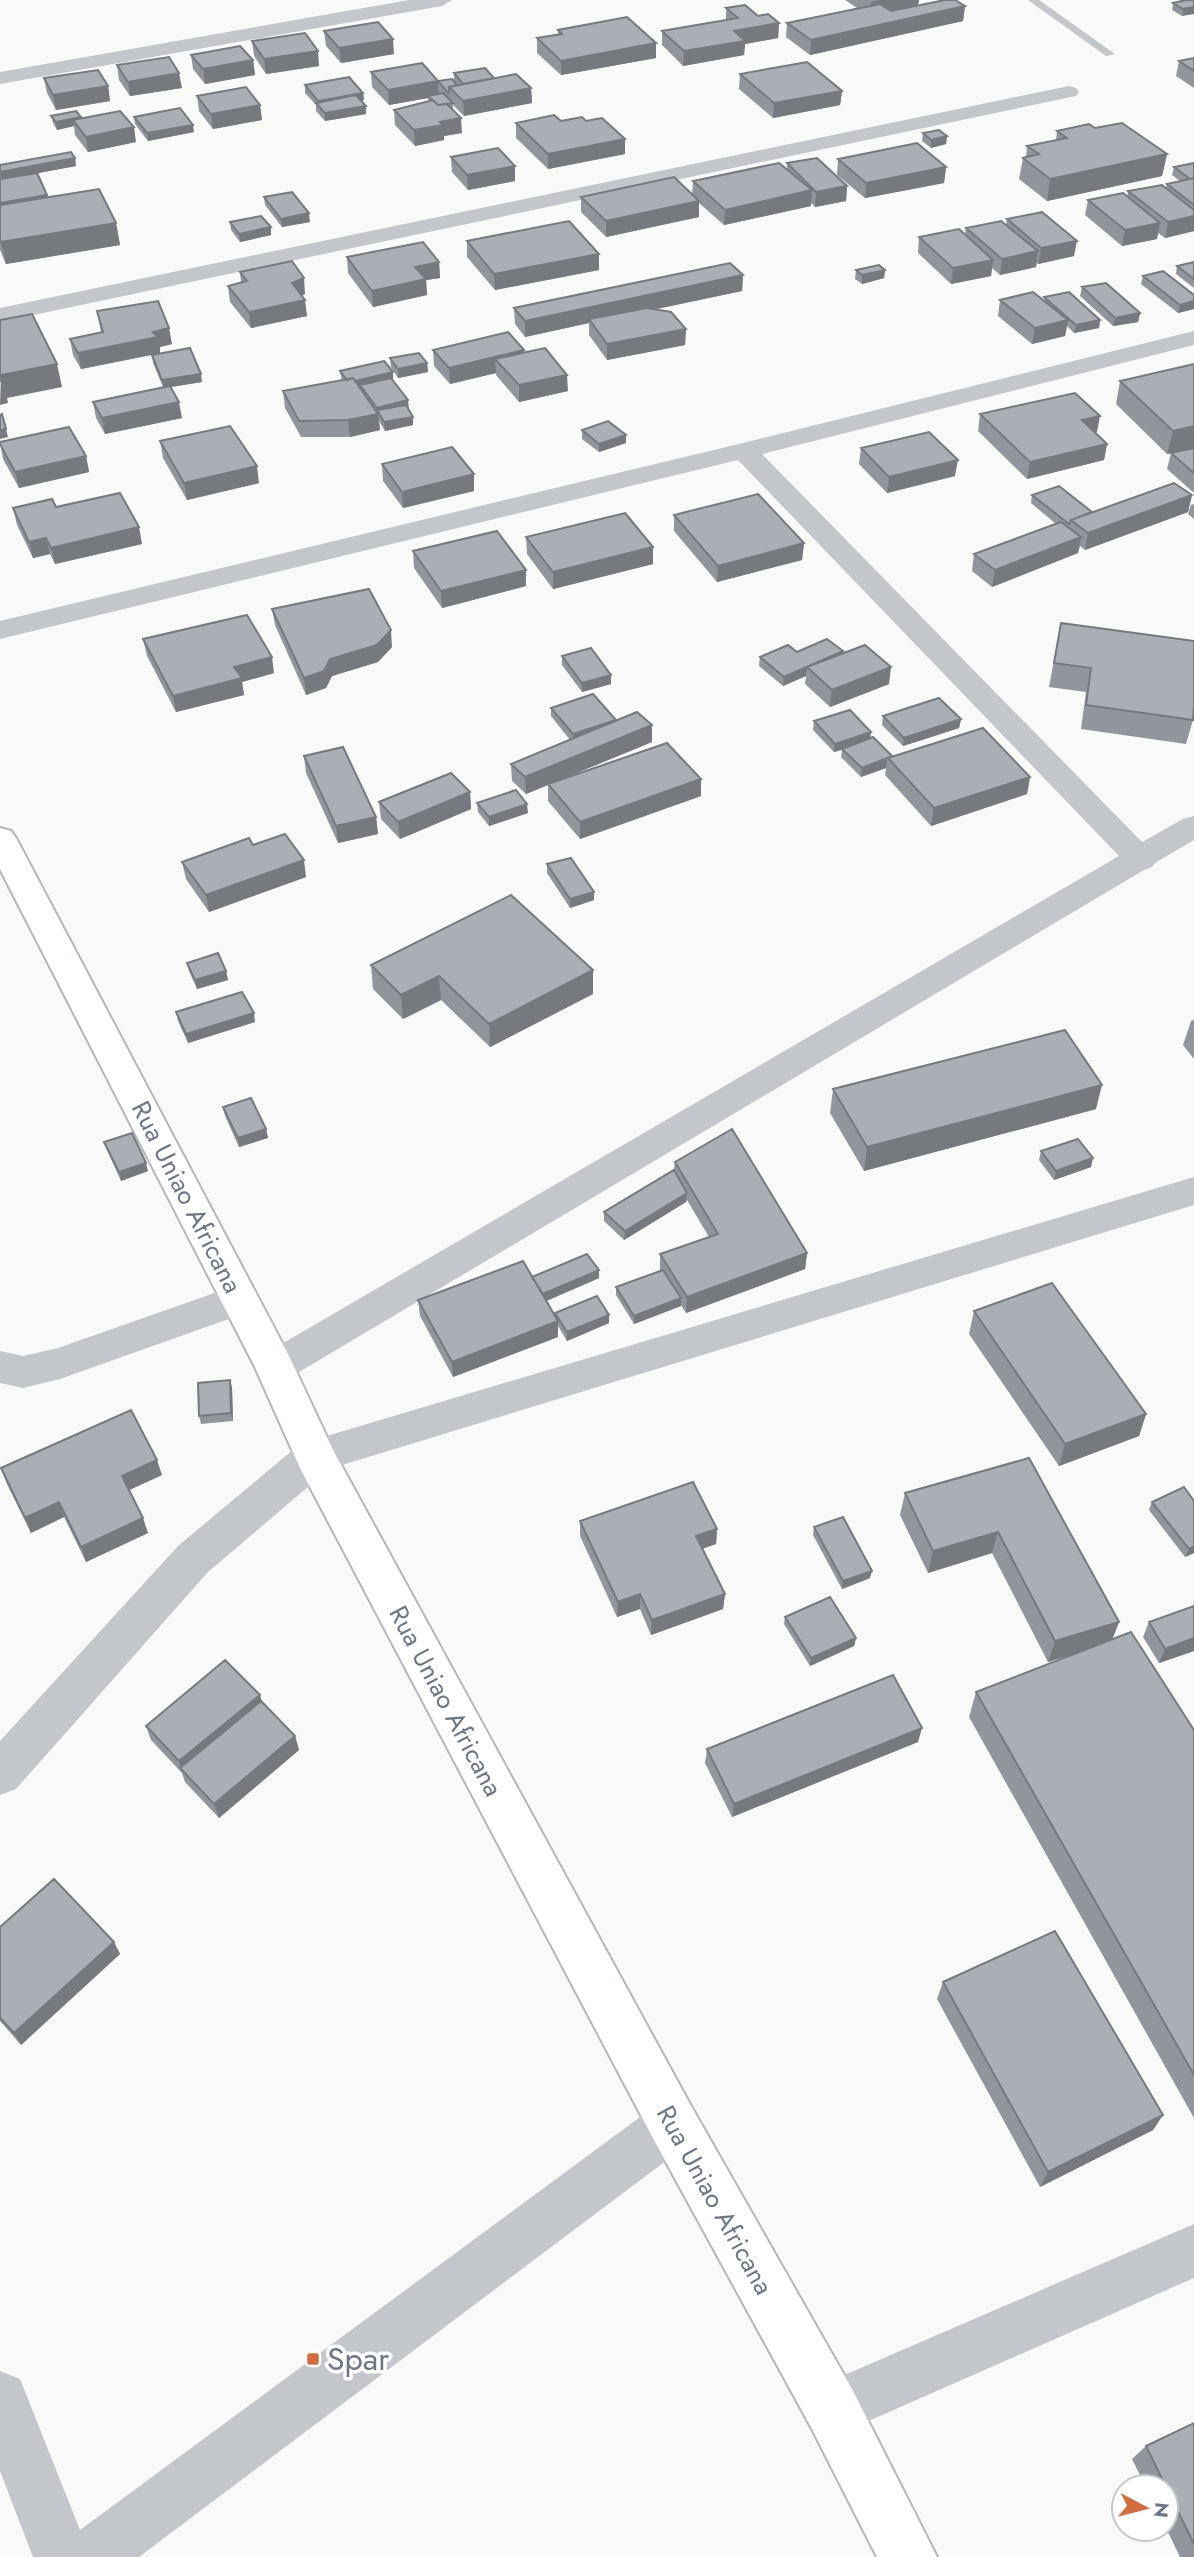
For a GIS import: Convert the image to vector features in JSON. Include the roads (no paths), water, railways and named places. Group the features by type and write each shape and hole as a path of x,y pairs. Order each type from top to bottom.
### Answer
{"main road":[{"name":"Rua Uniao Africana","path":"0,838 275,1367 315,1456 673,2124 832,2409 908,2557"}],"street":[{"path":"0,78 442,0"},
{"path":"0,315 1069,92"},
{"path":"0,631 744,451 1194,338"},
{"path":"744,451 1140,860"},
{"path":"275,1367 1194,826"},
{"path":"0,1774 193,1559 315,1456 1194,1191"},
{"path":"0,1367 23,1372 60,1363 240,1299"},
{"path":"92,2557 673,2124"},
{"path":"832,2409 1194,2251"},
{"path":"0,2399 62,2557"}],"lane":[{"path":"1033,0 1110,54"}],"place":[{"name":"Spar","path":"313,2359"}]}
